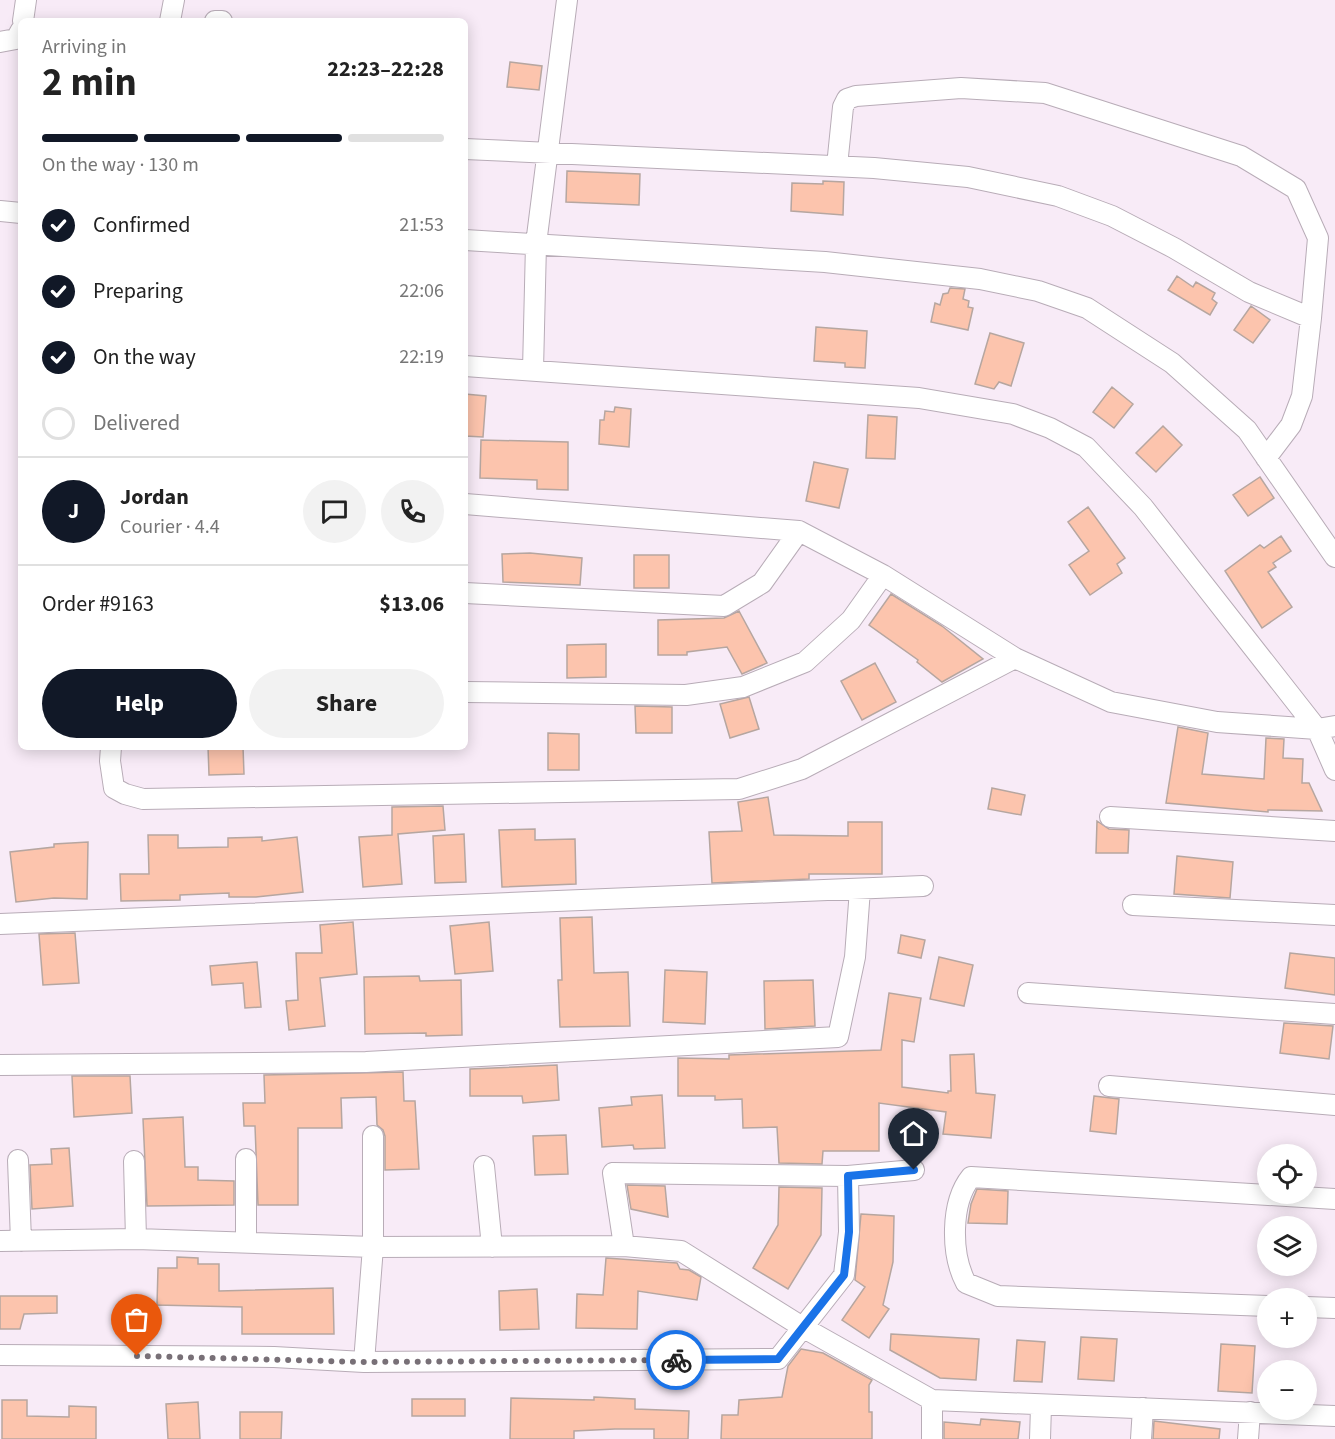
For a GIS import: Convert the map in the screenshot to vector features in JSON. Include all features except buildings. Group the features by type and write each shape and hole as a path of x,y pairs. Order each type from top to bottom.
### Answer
{"street":[{"path":"20,18 26,0"},
{"path":"171,18 174,0"},
{"path":"533,370 536,244 567,0"},
{"path":"837,166 843,107 847,99 856,96 961,88 1002,89 1045,93 1241,156 1296,189 1318,237 1311,318 1302,396 1291,425 1266,458"},
{"path":"468,149 837,166 968,177 1058,196 1112,216 1174,248 1249,292 1311,318"},
{"path":"0,211 18,213"},
{"path":"468,240 825,262 980,279 1038,291 1087,308 1172,363 1246,430 1335,557"},
{"path":"468,366 919,398 1013,414 1050,428 1086,447 1143,507 1326,727 1335,770"},
{"path":"468,504 799,531 883,575 1015,658 1111,702 1217,722 1326,727"},
{"path":"468,593 724,606 762,583 799,531"},
{"path":"468,692 686,696 743,687 804,662 851,620 883,575"},
{"path":"111,750 114,788 125,795 143,800 740,789 802,769 1015,658"},
{"path":"1110,817 1335,831"},
{"path":"0,924 922,886"},
{"path":"0,1065 366,1062 838,1037 855,957 860,889"},
{"path":"1133,905 1335,915"},
{"path":"1028,993 1335,1014"},
{"path":"1109,1086 1335,1105"},
{"path":"364,1362 373,1247 373,1136"},
{"path":"246,1159 246,1242"},
{"path":"18,1160 21,1241"},
{"path":"134,1161 136,1239"},
{"path":"484,1166 492,1246"},
{"path":"624,1246 614,1173 848,1176 914,1170"},
{"path":"0,1355 274,1358 364,1362 778,1359 844,1275 849,1232 848,1176"},
{"path":"1257,1306 998,1296 966,1284 957,1268 959,1198 971,1177 1335,1199"},
{"path":"0,1241 136,1239 373,1247 624,1246 681,1251 804,1328 932,1400 1335,1416"},
{"path":"1317,1307 1335,1308"},
{"path":"932,1400 932,1439"},
{"path":"1040,1439 1041,1406"},
{"path":"1141,1439 1143,1408"},
{"path":"1248,1439 1250,1413"}],"way so far":[{"path":"137,1356 364,1362 676,1360"}],"route":[{"path":"676,1360 778,1359 844,1275 849,1232 848,1176 914,1170"}]}
